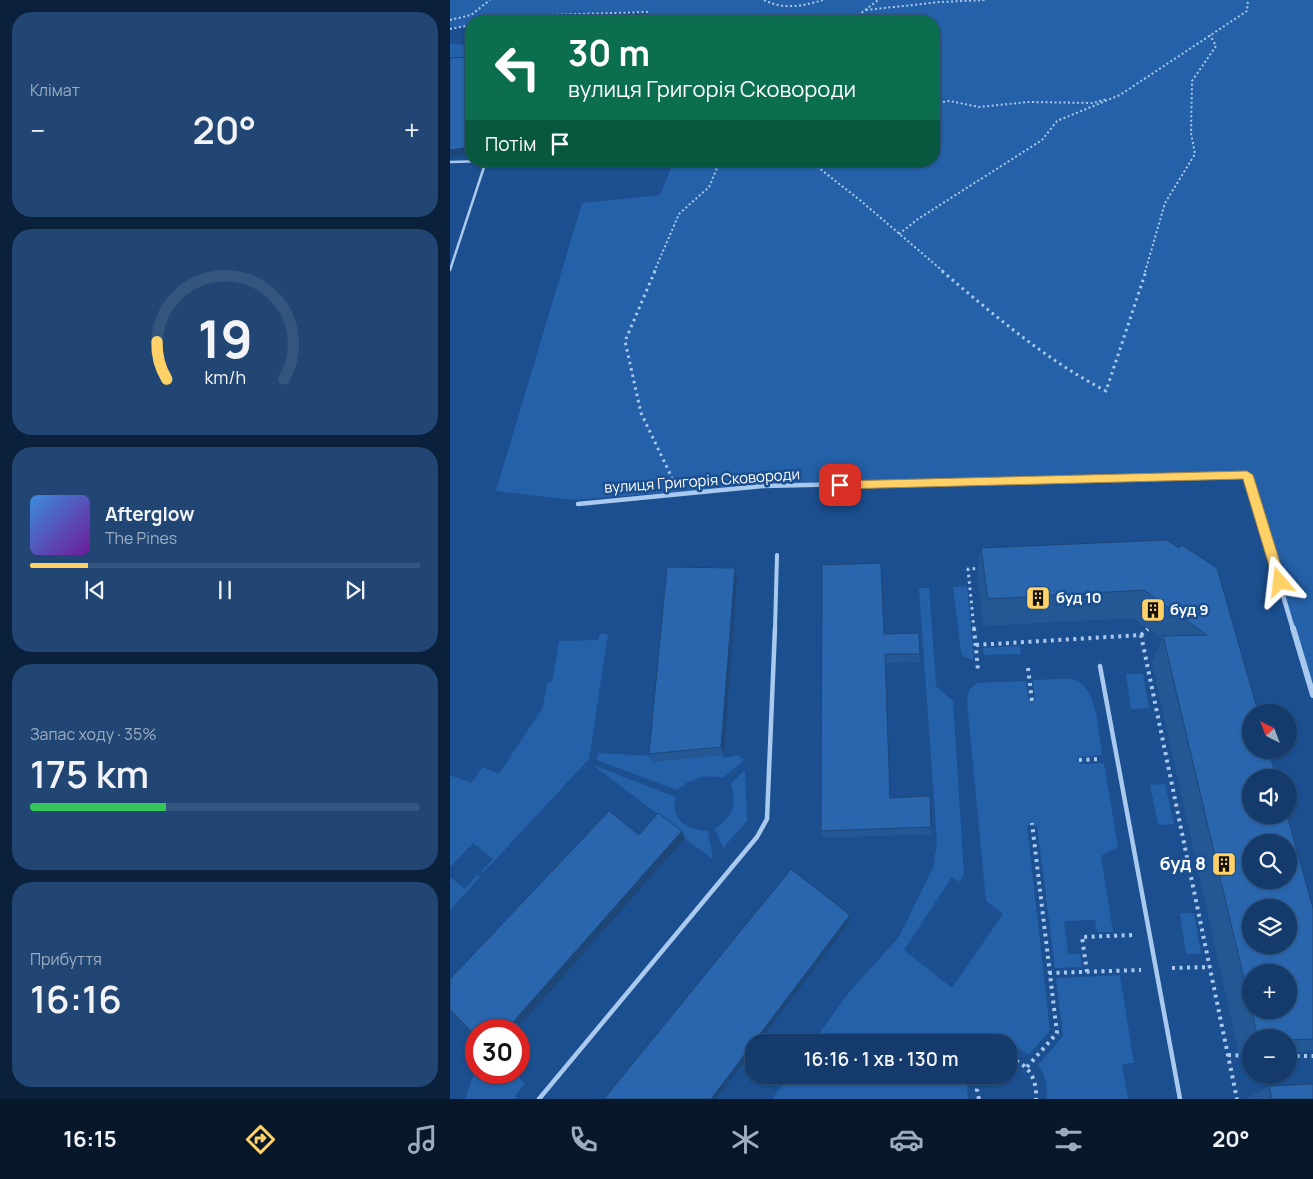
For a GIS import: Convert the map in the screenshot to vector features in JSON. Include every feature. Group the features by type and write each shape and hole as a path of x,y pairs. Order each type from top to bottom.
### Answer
{"street":[{"name":"вулиця Григорія Сковороди","path":"578,504 763,486 1247,475 1313,695"}],"lane":[{"path":"450,162 465,162"},
{"path":"450,270 484,167"},
{"path":"539,1099 752,843 764,825 768,806 777,555"},
{"path":"1100,666 1180,1099"}],"path":[{"path":"468,15 490,0"},
{"path":"764,0 772,6 810,4 823,0"},
{"path":"859,15 878,0"},
{"path":"866,10 940,2 987,0"},
{"path":"899,234 1042,140 1057,122 1120,96 1247,11 1248,0"},
{"path":"549,15 647,12 651,15"},
{"path":"450,20 465,16"},
{"path":"450,29 465,26"},
{"path":"817,167 995,316 1077,376 1106,391 1139,295 1165,203 1195,154 1192,134 1192,81 1216,46 1210,35"},
{"path":"940,102 950,101 979,107 1028,102 1093,103 1120,96"},
{"path":"680,494 641,413 625,342 679,214 709,187 717,167"},
{"path":"978,670 968,569 988,568"},
{"path":"976,645 1142,636 1148,629"},
{"path":"1142,636 1237,1099"},
{"path":"1028,668 1032,701"},
{"path":"1159,720 1165,720"},
{"path":"1079,760 1117,759"},
{"path":"1027,1067 1057,1033 1032,824"},
{"path":"1183,836 1191,836"},
{"path":"1087,972 1082,937 1150,935"},
{"path":"1049,973 1210,967"},
{"path":"1228,1055 1242,1056"},
{"path":"1297,1056 1313,1056"},
{"path":"1017,1060 1027,1067 1034,1077 1037,1090 1036,1099"},
{"path":"978,1084 977,1090 979,1099"}],"shaded area":[{"path":"450,0 1313,0 1313,695 1247,475 763,486 571,500 496,491 582,203 660,195 672,167 940,167 940,15 651,15 647,12 465,15 465,26 450,29"},
{"path":"450,43 465,46 465,64 450,64"},
{"path":"967,586 974,660 964,657 961,652 953,587"},
{"path":"919,588 929,588 936,686 953,701 964,874 959,882 952,877 904,950 952,988 1003,914 986,901 967,702 969,690 977,683 1026,681 1029,701 1035,701 1033,680 1072,679 1081,683 1087,690 1096,711 1102,755 1078,757 1080,764 1104,763 1118,847 1101,856 1113,932 1097,932 1095,920 1064,921 1068,954 1080,954 1082,967 1055,968 1037,826 1027,826 1050,1030 1029,1055 1017,1048 1017,1034 819,1034 850,991 899,937 933,868 937,842"},
{"path":"600,634 608,634 589,759 483,873 481,872 493,859 473,843 450,867 450,775 471,783 483,767 499,774 543,707 547,683 552,681 559,641 598,640"},
{"path":"1020,646 1021,654 984,655 983,648"},
{"path":"1126,674 1143,674 1149,708 1131,709"},
{"path":"598,753 654,756 721,755 724,758 738,755 744,760 723,778 710,776 698,778 677,790 597,760"},
{"path":"593,765 676,797 675,812 678,818 687,826 708,831 713,859 661,821 663,818"},
{"path":"745,770 747,821 723,848 715,829 727,819 733,809 734,798 731,783"},
{"path":"1165,784 1174,824 1158,825 1150,785"},
{"path":"477,875 480,877 450,910 450,877 465,889"},
{"path":"1180,913 1194,913 1201,954 1186,954"},
{"path":"1120,975 1134,1063 1122,1064 1128,1099 1047,1099 1046,1081 1038,1065 1063,1036 1056,978"},
{"path":"470,1084 525,1084 515,1096 516,1099 465,1099"},
{"path":"783,1084 967,1084 969,1099 772,1099"}],"building":[{"path":"465,57 465,148 450,150 450,58"},
{"path":"1167,540 1179,548 1182,545 1217,568 1256,704 1242,704 1242,759 1271,759 1274,769 1242,769 1242,824 1290,824 1292,834 1242,834 1242,889 1297,889 1297,851 1313,908 1313,1039 1297,1040 1297,1029 1256,1029 1253,1019 1297,1019 1297,964 1242,964 1242,970 1163,636 1207,635 1144,590 988,599 981,548"},
{"path":"881,563 884,634 919,633 920,654 885,654 890,798 930,796 931,827 821,831 822,565"},
{"path":"667,567 735,568 721,747 649,754"},
{"path":"609,811 639,835 658,813 682,831 516,1019 465,1019 465,1025 450,1010 450,979"},
{"path":"791,869 850,915 760,1034 745,1034 745,1054 711,1099 604,1099"},
{"path":"1313,1084 1313,1099 1272,1099 1269,1086"}],"place":[{"name":"буд 10","path":"1038,598"},
{"name":"буд 9","path":"1153,610"},
{"name":"буд 8","path":"1224,864"}],"route":[{"path":"840,485 1247,475 1280,582"}]}
